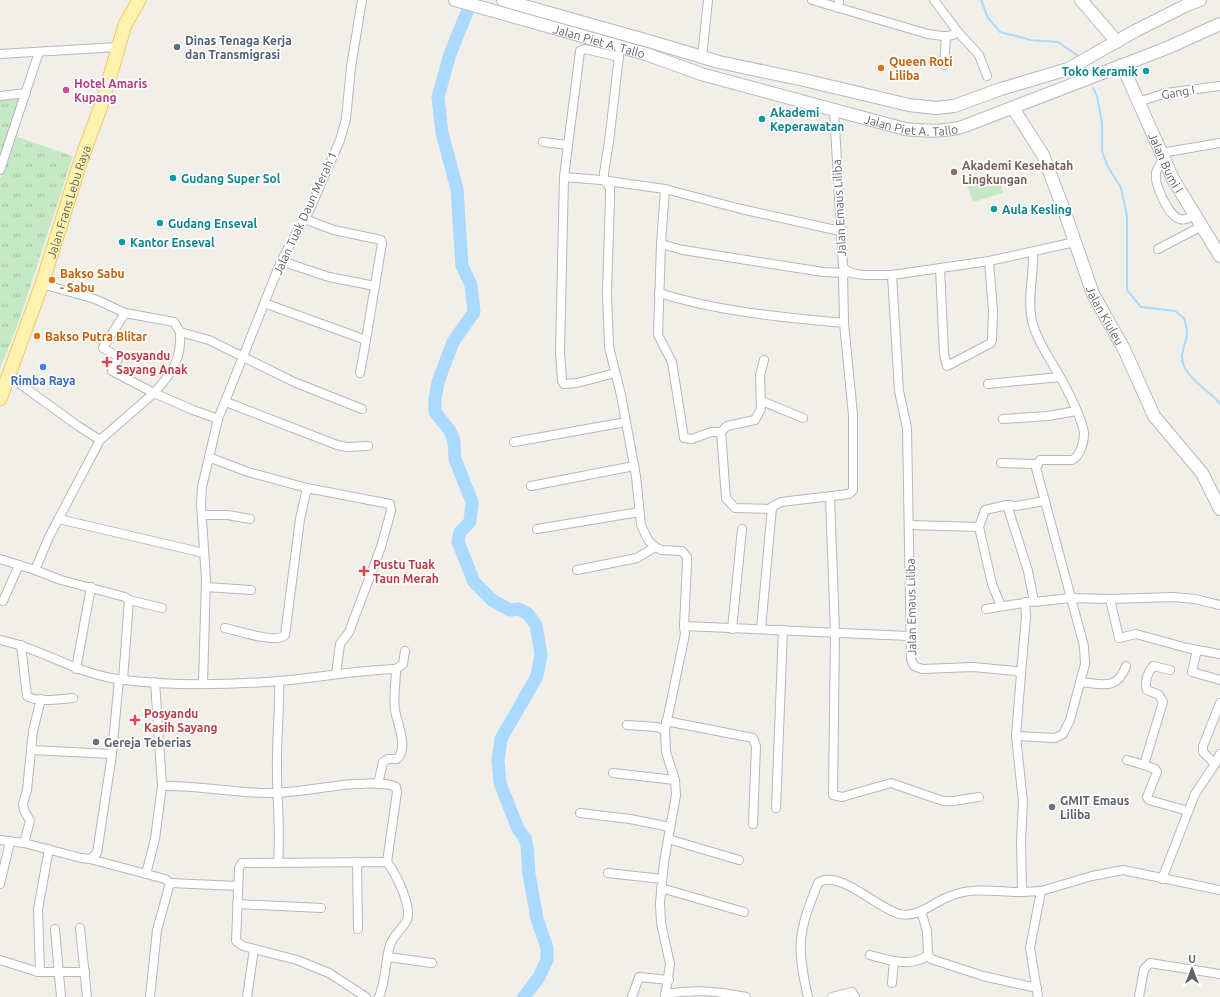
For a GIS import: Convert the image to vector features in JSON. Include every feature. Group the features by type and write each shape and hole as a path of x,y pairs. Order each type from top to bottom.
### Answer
{"main road":[{"name":"Jalan Frans Lebu Raya","path":"125,25 128,0"},
{"name":"Jalan Frans Lebu Raya","path":"0,399 42,284 80,163 102,102 117,47 125,25 139,0"},
{"name":"Jalan Piet A. Tallo","path":"456,0 556,28 619,52 834,110 905,129 944,131 962,127 1014,108 1167,48 1220,24"},
{"name":"Jalan Piet A. Tallo","path":"503,0 719,62 804,80 909,105 936,108 954,106 1000,89 1073,67 1117,42"},
{"path":"1081,0 1117,42 1189,4 1200,0"},
{"name":"Jalan Bumi I","path":"1122,65 1173,179 1220,256"},
{"path":"1073,67 1085,80"},
{"name":"Jalan Kiuleu","path":"1014,108 1043,156 1093,294 1124,349 1154,416 1202,473 1220,509"}],"street":[{"name":"Jalan Tuak Daun Merah 1","path":"203,683 206,587 202,487 218,419 264,303 281,261 304,219 340,140 346,119 351,67 362,0"},
{"path":"702,57 708,0"},
{"path":"812,0 838,4 928,34 953,36 958,32"},
{"path":"934,0 958,32 979,55 988,76"},
{"path":"944,65 946,36"},
{"path":"0,54 117,47"},
{"path":"615,373 577,383 564,384 562,381 560,352 564,177 580,51 585,49 619,52 604,173 610,188 608,331 610,357 615,373 626,422 634,466 639,512 644,534 656,547 662,550 682,551 687,557 684,626 685,634 680,666 666,720 665,730 666,752 675,780 676,795 662,883 660,915 669,955 669,980 665,996 694,990 746,997"},
{"path":"0,170 39,52"},
{"name":"Gang I","path":"1138,102 1166,93 1220,86"},
{"path":"0,96 26,93"},
{"name":"Jalan Emaus Liliba","path":"834,110 842,266 846,273 892,275 899,391 907,428 910,525 910,659 916,668 973,667 1016,671 1021,674"},
{"path":"543,142 568,146"},
{"path":"1195,214 1185,220 1179,219 1172,213 1156,184 1156,173 1162,156 1220,143"},
{"path":"564,177 665,189 741,209 840,231"},
{"path":"665,189 661,244 658,334 672,362 684,438 692,439 711,432 721,432 727,426 755,420 759,414 762,401 760,375 764,360"},
{"path":"304,219 334,230 381,240 382,243 360,373"},
{"path":"1158,249 1202,226"},
{"path":"892,275 989,261 1075,242"},
{"path":"661,244 683,250 823,272 846,273 844,324 853,415 853,490 849,494 785,502 769,509 735,508 726,498 721,432"},
{"path":"1000,463 1037,464 1044,460 1072,460 1076,458 1082,445 1084,431 1060,377 1038,341 1031,317 1029,304 1033,269 1033,252"},
{"path":"281,261 329,277 375,286"},
{"path":"940,268 944,354 947,366 991,342 992,340 993,311 989,261"},
{"path":"35,570 59,519 100,440 154,393 173,368 180,353 180,332 174,322 125,313 95,299 42,284"},
{"path":"659,293 680,299 752,314 844,324"},
{"path":"264,303 366,340"},
{"path":"125,313 103,349 119,358 112,371 154,393 218,419"},
{"path":"180,332 201,337 294,382 362,409"},
{"path":"9,376 78,426 100,440"},
{"path":"988,384 1060,377"},
{"path":"762,401 803,418"},
{"path":"226,402 337,445 347,447 368,446"},
{"path":"1003,419 1048,416 1076,411"},
{"path":"514,442 626,422"},
{"path":"210,458 248,472 307,488 388,503 390,505 391,511 379,554 349,632 339,647 336,674"},
{"path":"1016,736 1060,737 1070,720 1085,664 1085,653 1044,500 1037,464"},
{"path":"531,486 634,466"},
{"path":"225,628 266,638 281,638 285,635 300,518 307,488"},
{"path":"830,497 835,632 833,795 842,797 891,783 943,801 954,801 978,797"},
{"path":"1001,606 992,584 979,526 985,510 1007,505 1016,506 1044,500"},
{"path":"1007,505 1028,570 1034,602"},
{"path":"761,629 772,507"},
{"path":"537,529 639,512"},
{"path":"202,515 228,515 250,520"},
{"path":"59,519 204,553"},
{"path":"910,525 979,526"},
{"path":"732,629 742,529"},
{"path":"577,570 637,558 656,547"},
{"path":"0,559 61,580 91,587 125,597 130,600 162,608"},
{"path":"3,601 19,565"},
{"path":"76,669 91,587"},
{"path":"206,587 250,590"},
{"path":"986,609 1025,602 1070,598 1110,599 1182,597 1220,606"},
{"path":"1110,599 1121,647"},
{"path":"90,859 97,853 99,847 112,754 130,600"},
{"path":"1022,892 1021,840 1023,802 1016,736 1026,617 1025,602"},
{"path":"684,626 909,636"},
{"path":"776,808 783,630"},
{"path":"1119,638 1136,634 1197,650 1220,654"},
{"path":"0,640 21,645 76,669 102,677 121,680 155,682 203,683 279,681 396,669 403,664 405,651"},
{"path":"21,645 27,696 41,699 73,698"},
{"path":"1197,650 1192,672 1220,680"},
{"path":"1080,682 1112,683 1121,679 1126,666"},
{"path":"1144,765 1163,702 1159,695 1147,690 1146,684 1148,674 1153,666 1170,670"},
{"path":"378,784 383,762 388,759 397,759 401,754 401,731 395,710 396,669"},
{"path":"278,863 280,839 276,757 280,715 279,681"},
{"path":"146,874 155,839 162,786 155,682"},
{"path":"24,843 30,821 24,810 23,804 31,750 41,699"},
{"path":"1215,764 1203,752 1203,749 1220,703"},
{"path":"666,720 753,738 756,746 753,824"},
{"path":"627,725 657,727 665,730"},
{"path":"31,750 112,754"},
{"path":"1162,879 1195,794 1220,754"},
{"path":"1127,760 1155,769 1157,772 1148,799 1188,811"},
{"path":"613,772 675,780"},
{"path":"162,786 278,792 326,786 378,784 396,787 397,792 387,862 408,905 409,914 406,922 392,942 379,997"},
{"path":"580,813 630,819 670,827"},
{"path":"668,839 739,860"},
{"path":"0,840 24,843 90,859 165,879 170,883 238,886"},
{"path":"0,884 12,842"},
{"path":"38,972 41,966 38,933 38,909 49,849"},
{"path":"357,862 358,929"},
{"path":"363,996 330,973 297,960 243,946 236,942 239,868 242,863 387,862"},
{"path":"808,997 800,958 801,931 806,913 818,883 827,879 839,883 902,915 921,911 946,897 968,890 982,889 999,892 1040,891 1092,876 1123,870 1220,890"},
{"path":"608,873 662,883 744,912"},
{"path":"150,997 157,930 170,883"},
{"path":"1038,997 1030,948 1040,891"},
{"path":"238,904 321,908"},
{"path":"921,911 927,931 928,955 931,959 944,965 1037,988"},
{"path":"80,928 88,997"},
{"path":"55,929 61,997"},
{"path":"247,997 254,948"},
{"path":"870,955 894,961 920,961 928,955"},
{"path":"388,957 432,964"},
{"path":"0,960 38,972 85,972"},
{"path":"892,983 894,961"},
{"path":"1139,997 1144,969 1150,963 1220,974"},
{"path":"632,997 639,977 669,980"},
{"path":"832,997 852,992 855,997"}],"green space":[{"path":"21,98 0,162 0,99"},
{"path":"15,136 73,156 19,321 0,369 0,179"},
{"path":"998,176 1003,193 973,202 967,185"}],"waterway":[{"path":"472,0 450,54 438,97 442,133 457,189 462,266 471,285 474,312 453,342 438,382 435,399 435,412 450,431 454,441 455,459 472,502 470,522 460,532 458,542 474,582 492,600 510,610 519,609 528,614 536,625 541,654 537,676 501,739 498,761 500,783 518,829 525,838 529,874 537,919 547,948 547,960 539,977 524,997"},
{"path":"981,0 988,18 1000,32 1031,40 1058,42 1077,55"},
{"path":"1093,88 1097,96 1102,123 1102,151 1107,165 1121,188 1127,216 1127,290 1141,307 1175,311 1184,318 1187,333 1182,354 1183,364 1197,383 1220,404"}],"place":[{"name":"Dinas Tenaga Kerja dan Transmigrasi","path":"177,47"},
{"name":"Queen Roti Liliba","path":"881,68"},
{"name":"Toko Keramik","path":"1146,71"},
{"name":"Hotel Amaris Kupang","path":"66,90"},
{"name":"Akademi Keperawatan","path":"762,119"},
{"name":"Akademi Kesehatah Lingkungan","path":"954,172"},
{"name":"Gudang Super Sol","path":"173,178"},
{"name":"Aula Kesling","path":"994,209"},
{"name":"Gudang Enseval","path":"160,223"},
{"name":"Kantor Enseval","path":"122,242"},
{"name":"Bakso Sabu - Sabu","path":"52,280"},
{"name":"Bakso Putra Blitar","path":"37,336"},
{"name":"Posyandu Sayang Anak","path":"107,362"},
{"name":"Rimba Raya","path":"43,367"},
{"name":"Pustu Tuak Taun Merah","path":"364,571"},
{"name":"Posyandu Kasih Sayang","path":"135,720"},
{"name":"Gereja Teberias","path":"96,742"},
{"name":"GMIT Emaus Liliba","path":"1052,807"}]}
